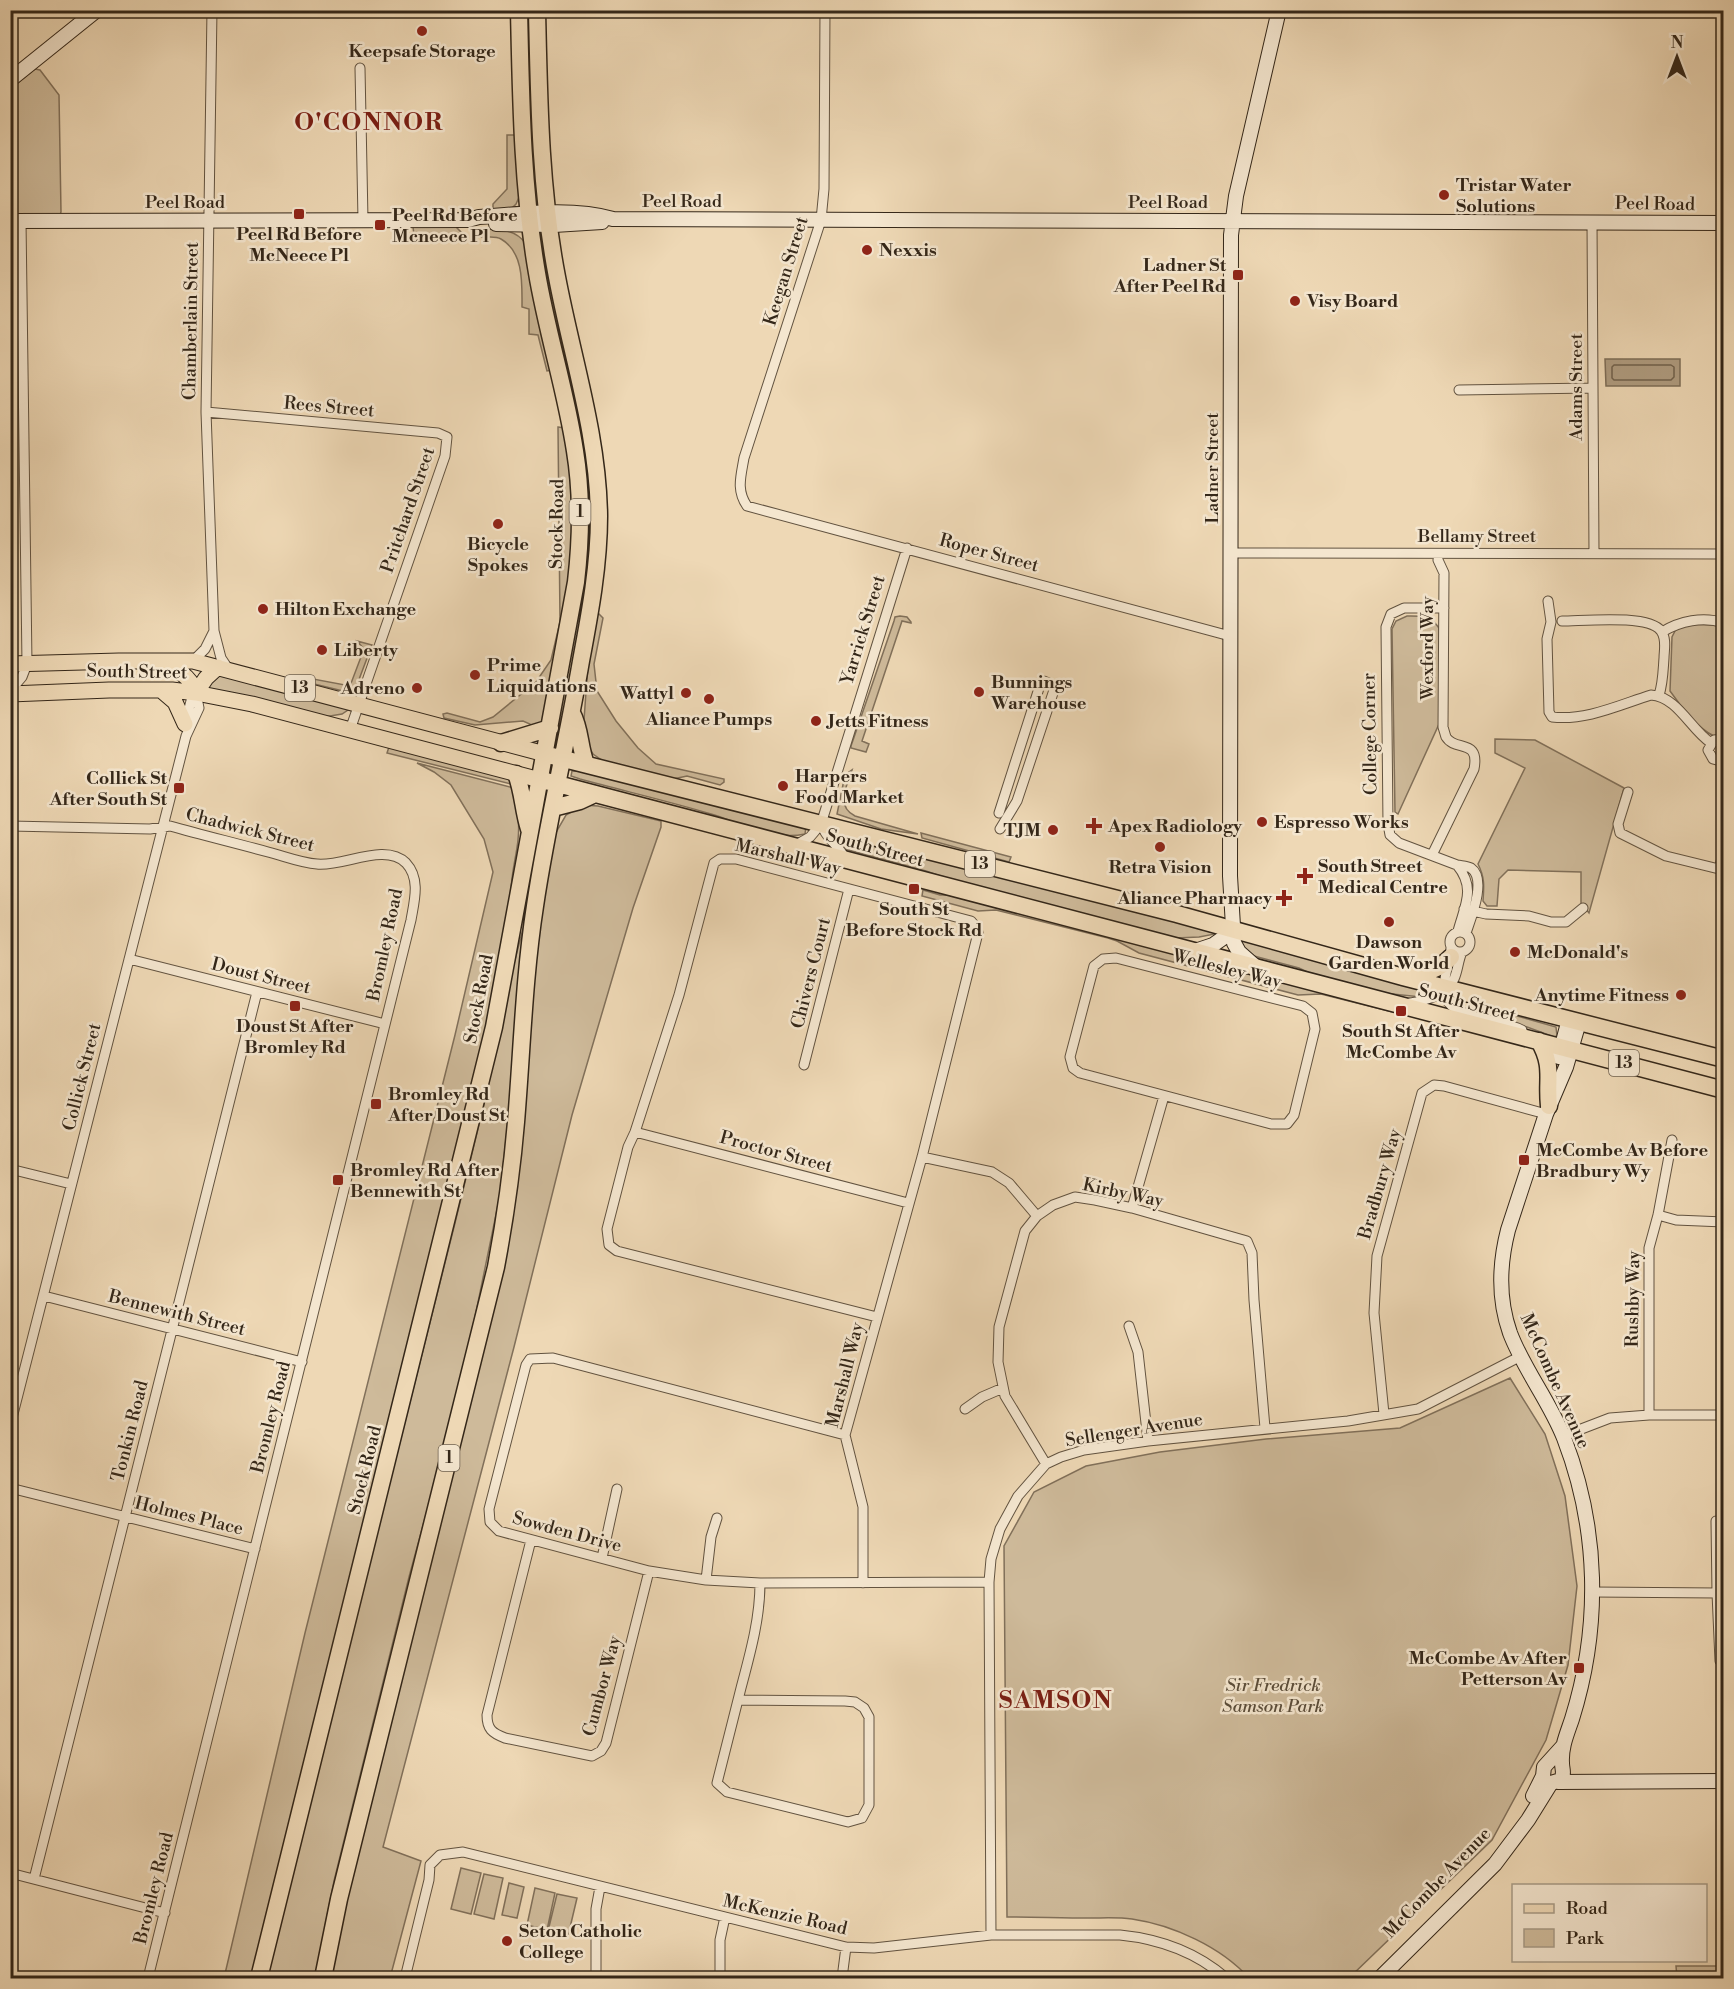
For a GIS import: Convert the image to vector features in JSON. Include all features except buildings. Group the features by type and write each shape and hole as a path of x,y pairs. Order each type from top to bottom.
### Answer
{"highway":[{"name":"Stock Road","path":"259,1978 494,1027 576,582 580,509 572,431 542,297 529,220 522,131 519,10"},
{"name":"1","path":"323,1978 341,1888 496,1267 512,1160 531,931 597,569 598,485 591,429 564,312 547,219 540,146 537,10"},
{"path":"572,712 579,727 581,751 586,764"},
{"path":"501,743 550,728"},
{"name":"South Street","path":"545,754 1177,914 1403,977 1724,1059"},
{"path":"516,774 520,785 522,808 530,832"},
{"name":"South Street","path":"540,780 1724,1090"},
{"path":"553,808 580,801 595,794"},
{"path":"1403,977 1433,971 1441,967 1455,952"},
{"path":"1539,1041 1547,1054 1548,1110"}],"main road":[{"path":"144,661 178,670 192,681 196,693"},
{"name":"South Street","path":"10,664 193,662 224,668 545,754"},
{"path":"196,693 206,678 224,668"},
{"name":"South Street","path":"10,693 161,690 196,693 252,704 540,780"},
{"path":"161,690 175,702 186,730"}],"street":[{"path":"10,80 97,10"},
{"name":"Chamberlain Street","path":"212,10 206,412 214,631 224,668"},
{"name":"Keegan Street","path":"741,499 739,489 744,458 821,220 824,189 825,10"},
{"name":"Ladner Street","path":"1256,967 1233,943 1230,876 1230,302 1232,220 1278,10"},
{"path":"360,68 363,220"},
{"name":"Peel Road","path":"16,221 468,220 480,224 547,219 598,223 613,219 1724,223"},
{"path":"10,693 22,677 27,664 16,221"},
{"name":"Adams Street","path":"1593,221 1594,553"},
{"path":"1459,390 1592,387"},
{"name":"Rees Street","path":"206,412 438,433 447,437"},
{"name":"Pritchard Street","path":"350,730 445,456 447,437"},
{"name":"Roper Street","path":"741,499 747,506 1230,636"},
{"name":"Yarrick Street","path":"821,824 907,548"},
{"name":"Bellamy Street","path":"1230,553 1724,554"},
{"name":"Wexford Way","path":"1432,855 1473,769 1475,759 1471,750 1446,737 1443,727 1444,573 1438,560"},
{"path":"1548,601 1551,622 1547,639 1549,712 1552,717 1565,719 1594,714 1651,695 1659,695 1668,700 1711,743"},
{"name":"College Corner","path":"1444,608 1404,608 1392,614 1386,627 1388,824 1390,835 1399,843 1457,865 1468,882 1469,910 1462,932"},
{"path":"1562,621 1644,621 1654,624 1662,632 1665,640 1659,695"},
{"path":"1662,632 1684,621 1724,623"},
{"path":"193,662 205,649 214,631"},
{"path":"999,813 1041,682 1044,681 1055,687 1017,801 1000,829"},
{"name":"Collick Street","path":"10,1426 162,829 191,701 196,693"},
{"path":"1723,762 1710,757 1708,750 1711,743 1724,739"},
{"path":"1628,792 1618,824 1620,833 1666,856 1721,870 1724,851"},
{"path":"792,846 810,837 821,824 828,839 841,850 846,861"},
{"name":"Chadwick Street","path":"10,826 162,829 170,826 317,864 343,862 371,855 393,855 406,863"},
{"name":"Marshall Way","path":"863,1583 863,1507 845,1435 922,1157 978,939 977,928 971,921 849,888 736,859 720,859 714,863 679,995 635,1132 628,1147 607,1229 609,1245 617,1251 877,1317"},
{"name":"Bromley Road","path":"148,1978 411,920 416,892 414,878 406,863"},
{"name":"Chivers Court","path":"804,1065 849,888"},
{"path":"1469,910 1486,914 1529,916 1551,922 1566,922 1583,908"},
{"path":"1195,951 1213,945 1233,931"},
{"path":"1455,952 1470,945 1470,939 1462,932 1450,938 1455,952 1445,979 1447,1000 1453,1006 1469,1014 1516,1027 1539,1041"},
{"name":"Wellesley Way","path":"1116,958 1281,1000 1303,1006 1311,1013 1314,1029 1294,1114 1287,1124 1270,1124 1164,1096 1080,1073 1072,1068 1070,1058 1094,966 1103,959 1116,958"},
{"name":"Doust Street","path":"129,959 385,1024"},
{"path":"1378,1000 1405,1004 1424,1001 1435,997 1447,988"},
{"name":"Tonkin Road","path":"34,1878 257,992"},
{"name":"McCombe Avenue","path":"1380,1978 1495,1864 1528,1820 1554,1773 1577,1703 1587,1659 1593,1592 1586,1515 1563,1436 1510,1333 1501,1277 1501,1262 1508,1230 1548,1110 1574,1020"},
{"name":"Bradbury Way","path":"1384,1414 1374,1313 1377,1256 1422,1093 1434,1085 1444,1086 1548,1110"},
{"path":"1132,1208 1164,1096"},
{"name":"Proctor Street","path":"635,1132 908,1203"},
{"name":"Rushby Way","path":"1649,1415 1649,1248 1658,1215 1672,1140"},
{"path":"922,1157 992,1172 1009,1184 1036,1216 1025,1231 999,1327 998,1362 1005,1396 1046,1464"},
{"path":"10,1169 71,1184"},
{"name":"Kirby Way","path":"1036,1216 1053,1205 1075,1197 1132,1208 1247,1241 1252,1252 1265,1428"},
{"path":"1658,1215 1676,1220 1724,1222"},
{"name":"Bennewith Street","path":"44,1296 302,1362"},
{"path":"1129,1326 1138,1352 1148,1441"},
{"name":"Sellenger Avenue","path":"991,1935 989,1582 991,1559 1000,1529 1018,1496 1046,1464 1084,1450 1265,1428 1348,1422 1418,1409 1521,1356"},
{"name":"Sowden Drive","path":"845,1435 553,1359 530,1359 526,1365 489,1509 490,1522 499,1531 531,1540 649,1571 706,1580 760,1583 989,1582"},
{"path":"965,1409 982,1397 1004,1388"},
{"path":"1563,1436 1610,1418 1649,1415 1724,1415"},
{"name":"Holmes Place","path":"10,1488 255,1550"},
{"path":"602,1558 617,1489"},
{"path":"706,1580 711,1537 717,1518"},
{"path":"1716,1521 1716,1593 1720,1661"},
{"name":"Cumbor Way","path":"531,1540 487,1715 487,1724 492,1732 505,1738 592,1756 601,1751 607,1737 649,1571"},
{"path":"738,1700 845,1701 855,1702 864,1708 870,1725 869,1805 862,1818 848,1822 727,1792 717,1783 738,1700 751,1651 760,1603 760,1583"},
{"path":"1593,1592 1716,1593"},
{"path":"1554,1773 1724,1774"},
{"path":"1554,1773 1724,1781"},
{"name":"McCombe Avenue","path":"1370,1978 1489,1859 1554,1773"},
{"name":"McKenzie Road","path":"405,1978 429,1880 430,1865 440,1855 464,1852 846,1947 874,1948 991,1935 1120,1935 1141,1937 1182,1949 1226,1978"},
{"path":"10,1873 165,1913"},
{"path":"596,1978 596,1909 600,1887"},
{"path":"720,1978 720,1940 725,1917"},
{"path":"842,1978 846,1947"}],"green space":[{"path":"35,69 40,70 59,95 61,212 60,215 11,217 11,88"},
{"path":"507,135 515,135 520,195 511,209 493,209 493,204 507,189"},
{"path":"420,224 456,227 462,233 458,236 414,235 413,227"},
{"path":"475,229 496,229 509,232 521,238 525,243 553,370 547,371 538,335 529,334 529,309 522,307 520,269 514,252 501,239 473,235"},
{"path":"558,427 565,428 574,502 572,562 545,720 535,731 530,724 523,721 475,725 444,718 443,714 447,713 480,722 493,717 536,682 551,660 560,622"},
{"path":"597,612 603,618 594,664 597,691 616,721 638,748 656,764 724,779 720,785 687,776 673,779 606,763 593,754 588,746 584,720 589,650"},
{"path":"1407,616 1425,617 1439,628 1439,724 1398,814 1395,812 1392,629 1396,621"},
{"path":"895,617 907,617 911,623 902,621 862,741 869,744 866,752 851,748"},
{"path":"1685,624 1717,625 1723,628 1724,728 1714,736 1696,723 1670,691 1672,637 1677,627"},
{"path":"357,641 372,645 355,690 347,692 306,682 308,678 350,686 364,649"},
{"path":"218,675 347,707 348,710 342,714 324,717 207,690 206,686"},
{"path":"1495,739 1535,740 1624,788 1589,913 1581,903 1581,872 1508,870 1499,879 1497,906 1487,906 1483,901 1482,874 1478,864 1525,768 1495,753"},
{"path":"389,747 510,779 515,785 387,753"},
{"path":"417,763 514,788 519,833 511,897 488,1029 253,1978 224,1978 305,1633 455,1035 493,872 484,839 451,785"},
{"path":"852,770 844,795 845,807 849,812 855,816 918,834 881,829 837,814 845,775"},
{"path":"572,771 580,771 806,826 805,834 781,835 757,830 695,809 580,779 571,776"},
{"path":"583,805 598,806 661,821 661,827 633,908 572,1115 514,1347 383,1847 421,1861 390,1978 330,1978 336,1939 496,1295 537,938 555,834 566,815"},
{"path":"921,833 1011,857 1009,862 922,838"},
{"path":"845,836 1215,932 1215,934 1176,938 946,878 845,849 843,847"},
{"path":"923,890 940,895 952,895 1398,1010 1397,1013 1321,994 1298,995 1139,953 1108,938 996,910 978,911 922,896"},
{"path":"525,921 513,1074 500,1195 475,1317 443,1452 409,1577 334,1881 315,1978 265,1978 455,1223"},
{"path":"1238,939 1436,992 1421,997 1383,993 1324,980 1299,968 1254,956 1248,953"},
{"path":"1499,1011 1556,1027 1557,1036 1497,1019"},
{"name":"Sir Fredrick Samson Park","path":"1510,1378 1545,1434 1565,1496 1577,1586 1568,1665 1546,1740 1492,1840 1349,1978 1249,1978 1225,1957 1195,1939 1164,1926 1132,1919 1007,1917 1004,1546 1034,1492 1086,1466 1160,1452 1266,1439 1400,1428"},
{"path":"461,1868 481,1873 471,1914 451,1909"},
{"path":"484,1874 503,1878 494,1919 474,1914"},
{"path":"509,1883 524,1887 517,1918 502,1915"},
{"path":"535,1888 555,1893 547,1930 527,1925"},
{"path":"557,1894 577,1898 568,1936 548,1931"},
{"path":"1676,1966 1723,1966 1723,1978 1677,1978"}],"water":[{"path":"1605,359 1680,359 1680,386 1606,386"}],"waterway":[{"path":"1473,1007 1493,1014"}],"place":[{"name":"Keepsafe Storage","path":"422,31"},
{"name":"Tristar Water Solutions","path":"1444,195"},
{"name":"Peel Rd Before McNeece Pl","path":"299,214"},
{"name":"Peel Rd Before Mcneece Pl","path":"380,225"},
{"name":"Nexxis","path":"867,250"},
{"name":"Ladner St After Peel Rd","path":"1238,275"},
{"name":"Visy Board","path":"1295,301"},
{"name":"Bicycle Spokes","path":"498,524"},
{"name":"Hilton Exchange","path":"263,609"},
{"name":"Liberty","path":"322,650"},
{"name":"Prime Liquidations","path":"475,675"},
{"name":"Adreno","path":"417,688"},
{"name":"Bunnings Warehouse","path":"979,692"},
{"name":"Wattyl","path":"686,693"},
{"name":"Aliance Pumps","path":"709,699"},
{"name":"Jetts Fitness","path":"816,721"},
{"name":"Harpers Food Market","path":"783,786"},
{"name":"Collick St After South St","path":"179,788"},
{"name":"Espresso Works","path":"1262,822"},
{"name":"Apex Radiology","path":"1094,826"},
{"name":"TJM","path":"1053,830"},
{"name":"Retra Vision","path":"1160,847"},
{"name":"South Street Medical Centre","path":"1305,876"},
{"name":"South St Before Stock Rd","path":"914,889"},
{"name":"Aliance Pharmacy","path":"1284,898"},
{"name":"Dawson Garden World","path":"1389,922"},
{"name":"McDonald's","path":"1515,952"},
{"name":"Anytime Fitness","path":"1681,995"},
{"name":"Doust St After Bromley Rd","path":"295,1006"},
{"name":"South St After McCombe Av","path":"1401,1011"},
{"name":"Bromley Rd After Doust St","path":"376,1104"},
{"name":"McCombe Av Before Bradbury Wy","path":"1524,1160"},
{"name":"Bromley Rd After Bennewith St","path":"338,1180"},
{"name":"McCombe Av After Petterson Av","path":"1579,1668"},
{"name":"Seton Catholic College","path":"507,1941"}],"district":[{"name":"O'CONNOR","path":"369,123"},
{"name":"SAMSON","path":"1056,1701"}]}
